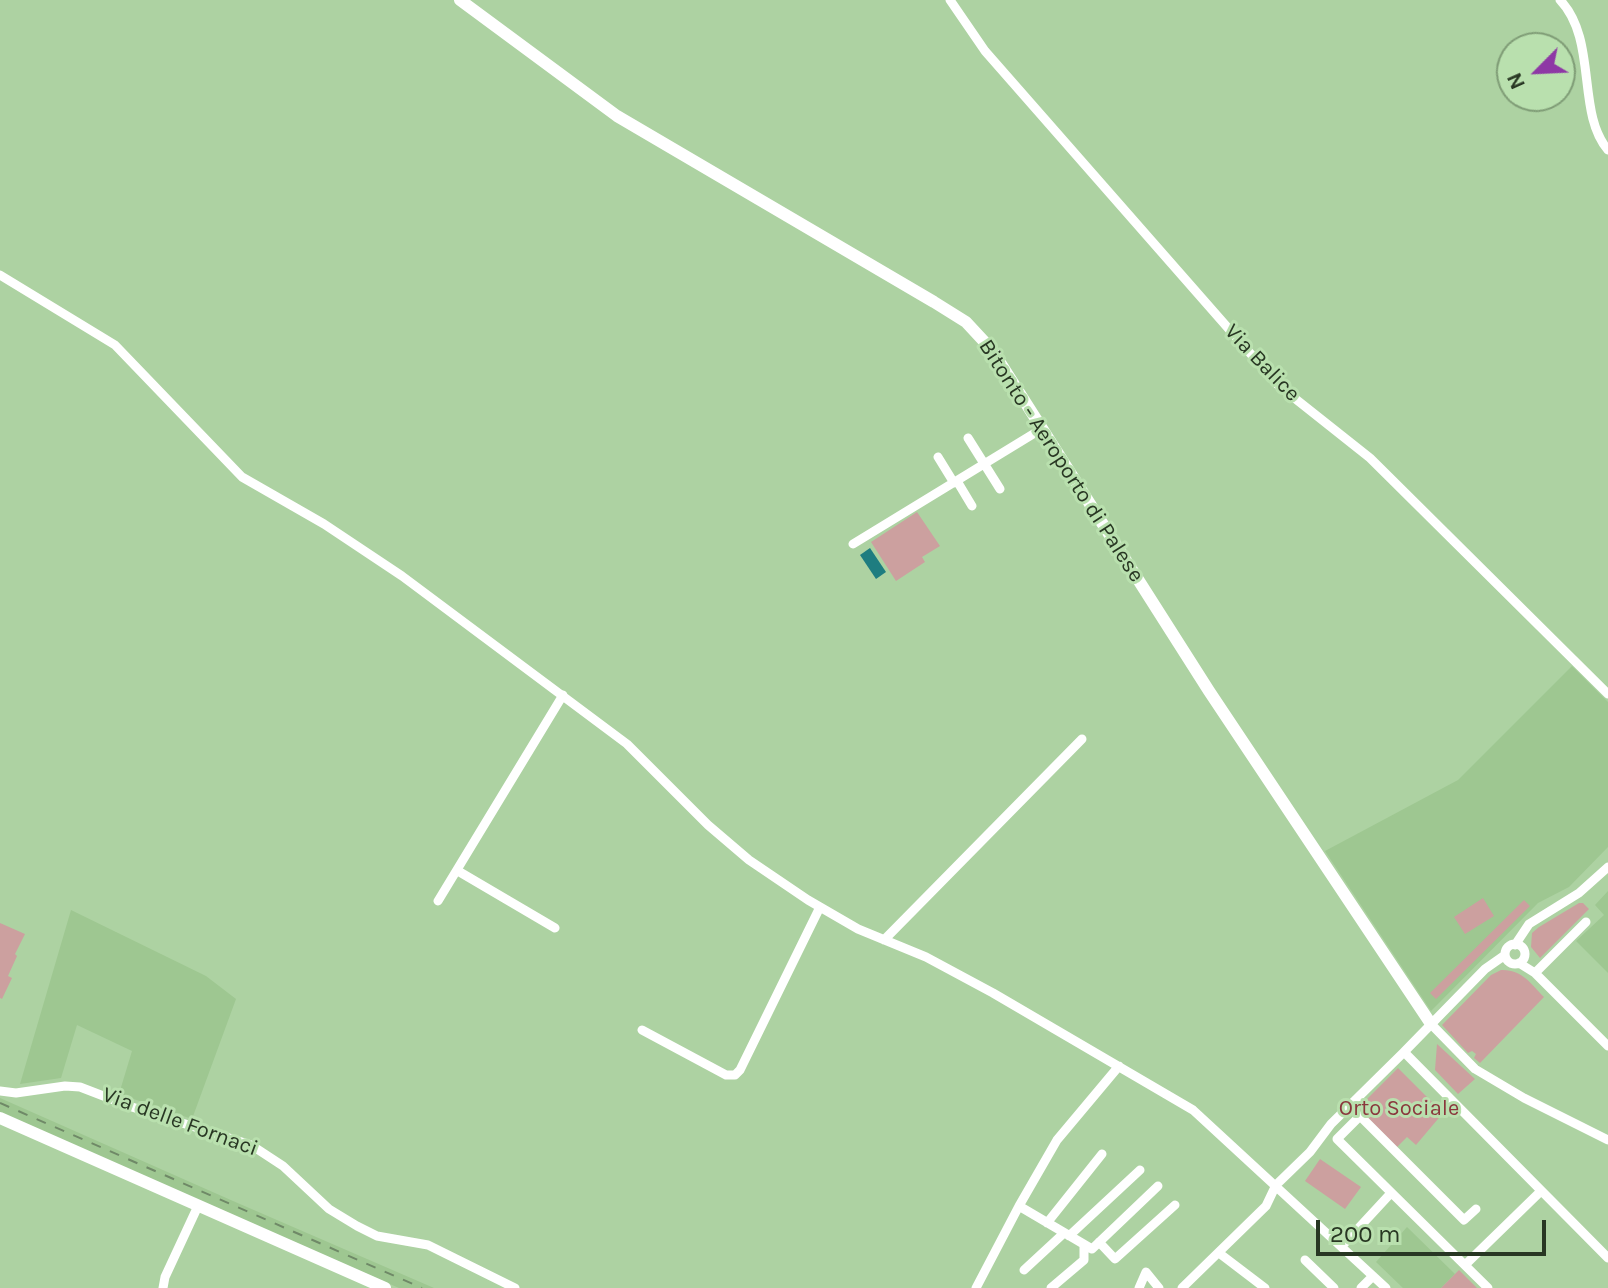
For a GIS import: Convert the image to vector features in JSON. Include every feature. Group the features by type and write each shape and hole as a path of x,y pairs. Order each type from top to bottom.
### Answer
{"main road":[{"name":"Bitonto - Aeroporto di Palese","path":"460,0 617,116 966,322 992,350 1209,691 1431,1024"},
{"path":"0,1118 385,1288"}],"street":[{"name":"Via Balice","path":"950,0 995,63 1278,385 1370,458 1608,694"},
{"path":"1560,0 1576,29 1588,78 1594,127 1608,150"},
{"path":"0,275 115,345 242,477 324,524 402,576 627,744 708,825 749,860 858,929 926,957 979,986 1208,1121 1386,1288"},
{"path":"853,544 1043,428"},
{"path":"968,438 1000,489"},
{"path":"938,457 972,506"},
{"path":"438,901 563,695"},
{"path":"884,940 1082,739"},
{"path":"1185,1287 1266,1206 1276,1185 1310,1152 1331,1124 1485,969 1516,955 1524,929 1579,893 1608,867"},
{"path":"458,871 555,928"},
{"path":"642,1030 726,1075 735,1075 820,907"},
{"path":"1535,973 1586,922"},
{"path":"1516,955 1608,1046"},
{"path":"1431,1024 1475,1069 1524,1098 1608,1140"},
{"path":"1404,1052 1608,1258"},
{"path":"976,1288 1057,1140 1119,1066"},
{"name":"Via delle Fornaci","path":"0,1091 16,1093 80,1087 251,1145 283,1166 329,1209 357,1226 377,1236 428,1245 515,1288"},
{"path":"1476,1209 1464,1220 1360,1116 1337,1139 1488,1288"},
{"path":"1047,1223 1102,1154"},
{"path":"1024,1270 1140,1170"},
{"path":"1019,1206 1092,1249 1158,1186"},
{"path":"1465,1265 1541,1191"},
{"path":"1342,1246 1391,1193"},
{"path":"1099,1242 1115,1259 1175,1205"},
{"path":"163,1288 165,1277 198,1206"},
{"path":"1051,1288 1084,1260 1084,1245"},
{"path":"1219,1253 1265,1288"},
{"path":"1305,1260 1334,1288"},
{"path":"1139,1288 1146,1272 1159,1288"},
{"path":"1361,1288 1373,1276"}],"shaded area":[{"path":"1572,666 1608,702 1608,847 1569,887 1538,903 1431,1011 1325,851 1458,780"},
{"path":"1608,891 1608,973 1576,941 1604,915 1595,905"},
{"path":"71,910 206,976 236,999 192,1119 119,1094 132,1051 77,1025 61,1078 20,1084"},
{"path":"0,1098 434,1288 399,1288 0,1113"},
{"path":"1407,1227 1455,1274 1441,1288 1403,1288 1376,1262"}],"green space":[{"path":"917,512 940,546 922,557 925,562 896,581 871,542"},
{"path":"1483,898 1494,916 1465,934 1454,917"},
{"path":"1524,900 1530,906 1436,999 1430,993"},
{"path":"1579,903 1589,909 1540,958 1531,947 1532,933"},
{"path":"0,923 25,934 15,954 17,956 8,976 12,978 2,999 0,998"},
{"path":"1501,970 1520,975 1544,997 1480,1063 1474,1058 1476,1054 1472,1051 1468,1053 1442,1025 1491,975"},
{"path":"1437,1044 1475,1079 1458,1094 1435,1070"},
{"name":"Orto Sociale","path":"1398,1068 1443,1113 1416,1145 1407,1137 1397,1147 1358,1108"},
{"path":"1320,1159 1361,1187 1345,1209 1305,1181"},
{"path":"1459,1270 1477,1288 1441,1288"}],"water":[{"path":"870,548 886,572 876,579 860,555"}],"railway":[{"path":"0,1103 422,1288"}]}
